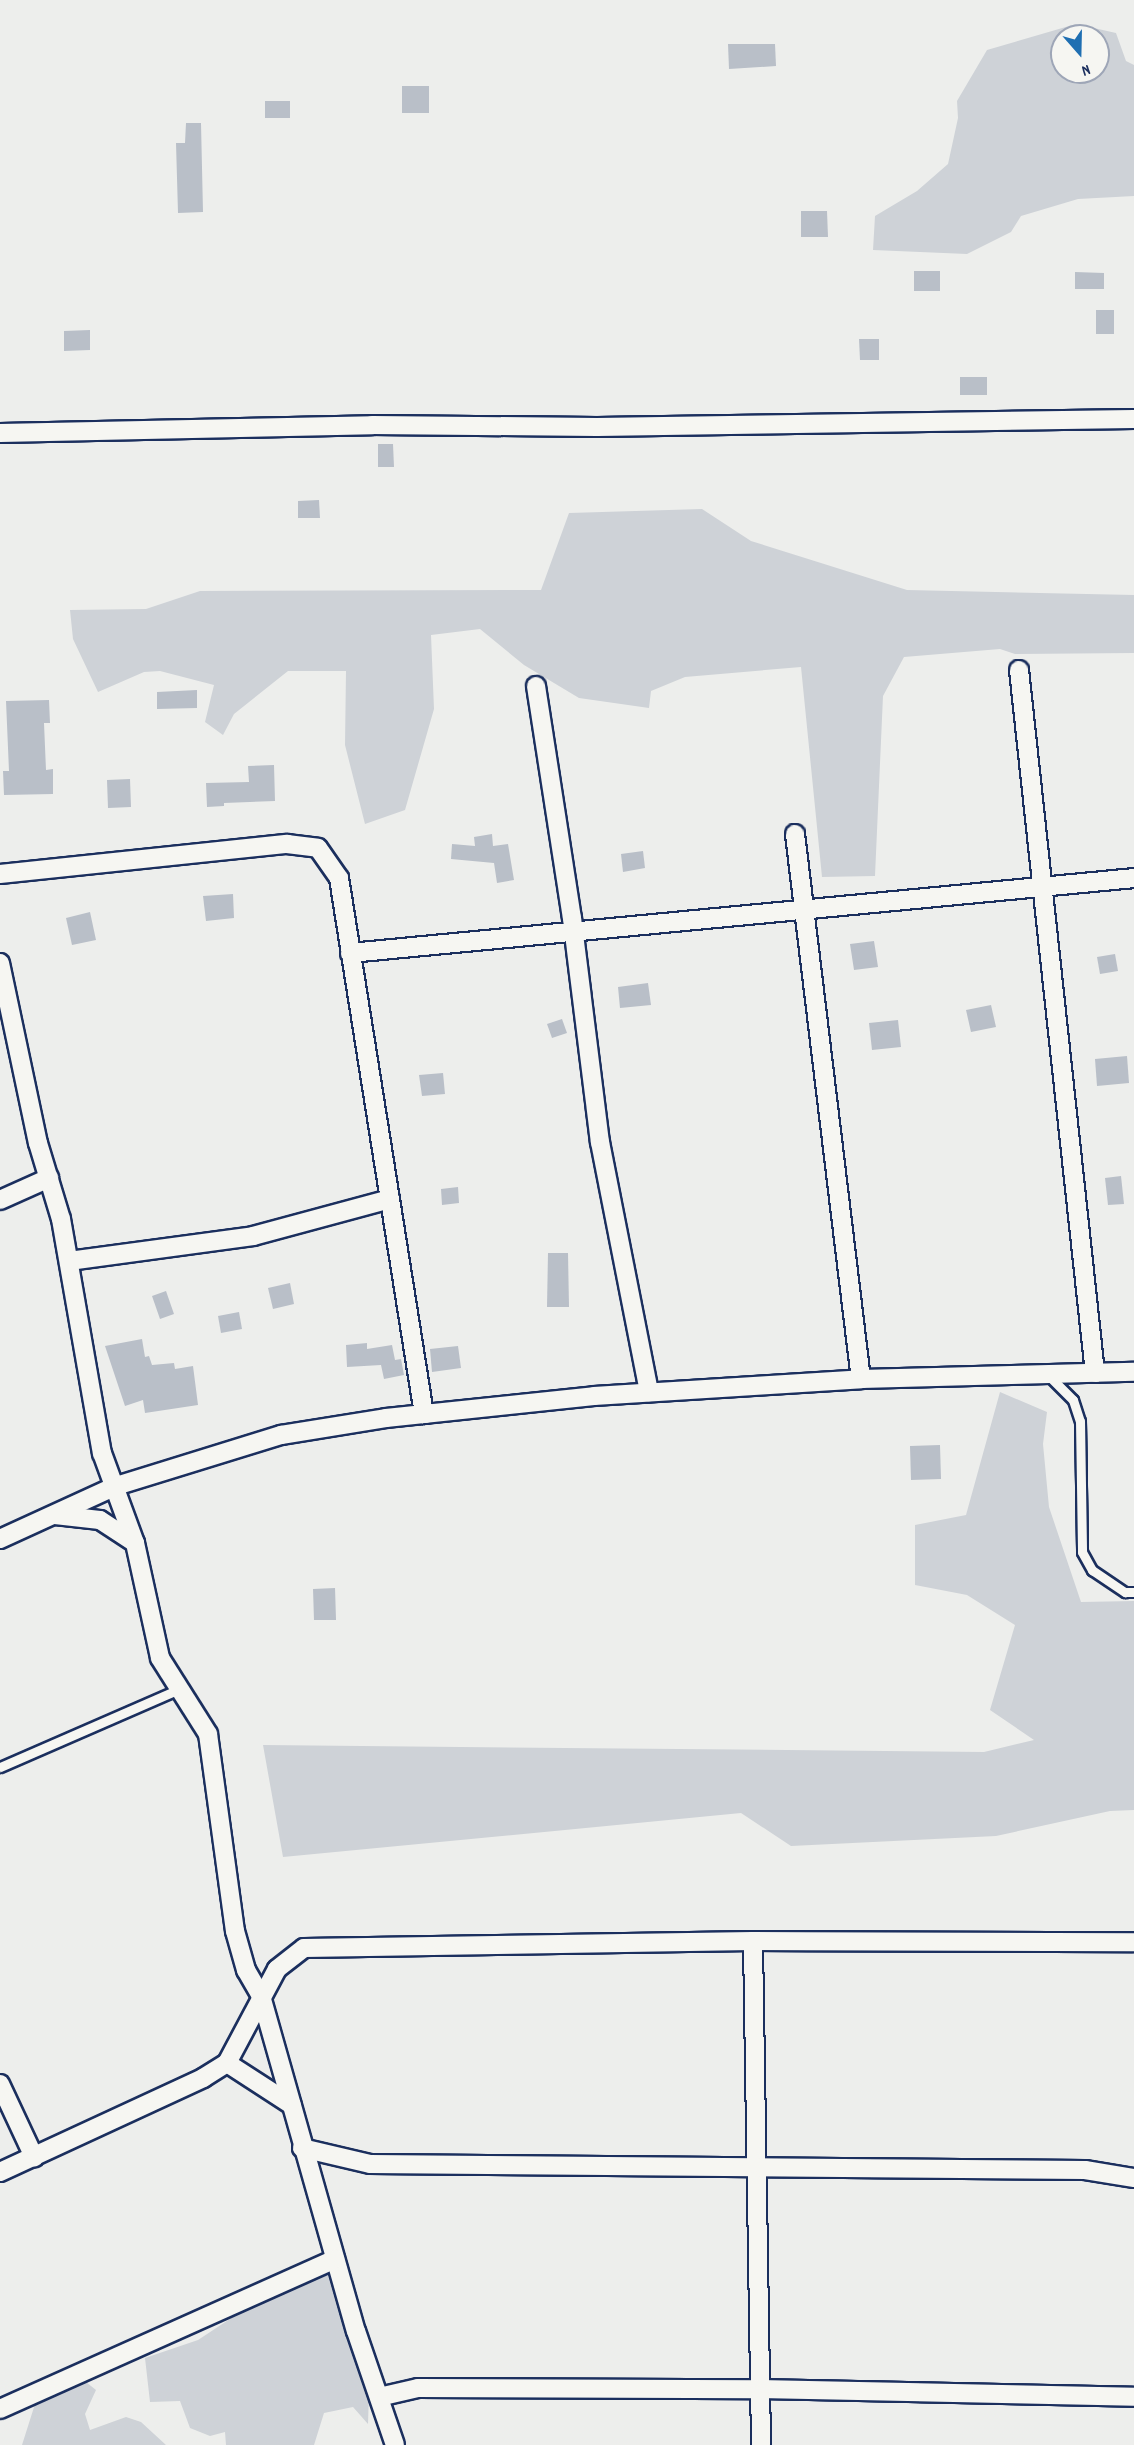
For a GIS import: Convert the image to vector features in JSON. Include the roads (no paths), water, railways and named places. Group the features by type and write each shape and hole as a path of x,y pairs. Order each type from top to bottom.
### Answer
{"street":[{"path":"0,433 372,426 597,427 1134,419"},
{"path":"1018,670 1095,1373"},
{"path":"536,686 574,932 600,1142 649,1392"},
{"path":"795,834 801,910 861,1379"},
{"path":"0,874 287,844 318,848 339,878 424,1414"},
{"path":"350,953 1134,878"},
{"path":"0,963 38,1143 69,1261 102,1453 135,1543 160,1658 208,1734 235,1931 246,1970 261,1996 335,2259 395,2445"},
{"path":"0,1200 49,1178"},
{"path":"69,1261 253,1236 390,1199"},
{"path":"0,1539 116,1486 281,1435 424,1414 649,1392 861,1379 1134,1372"},
{"path":"53,1515 100,1520 135,1543"},
{"path":"753,1941 760,2445"},
{"path":"0,2172 203,2078 227,2063 277,1969 304,1948 753,1941 1134,1942"},
{"path":"227,2063 292,2105"},
{"path":"0,2084 33,2157"},
{"path":"302,2148 370,2164 1085,2170 1134,2178"},
{"path":"0,2409 335,2259"},
{"path":"379,2397 417,2388 759,2389 1134,2397"}],"lane":[{"path":"1047,1374 1072,1400 1080,1421 1082,1552 1092,1570 1125,1592 1134,1592"},
{"path":"0,1767 179,1689"}]}
